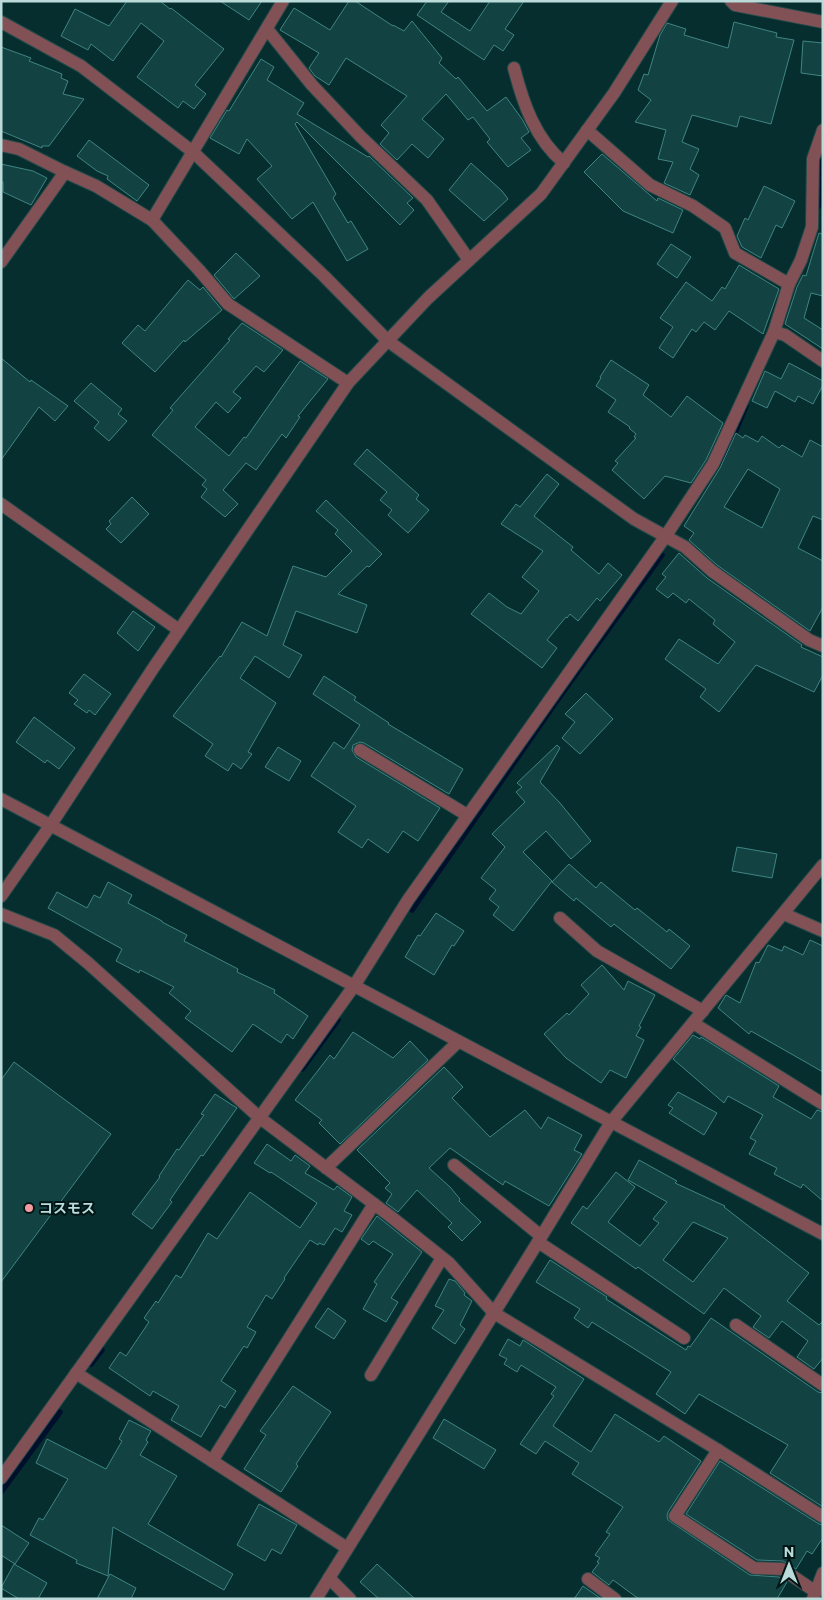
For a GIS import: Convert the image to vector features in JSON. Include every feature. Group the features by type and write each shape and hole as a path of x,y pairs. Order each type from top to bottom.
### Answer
{"street":[{"path":"152,220 283,1"},
{"path":"1,896 50,826 179,630 348,383 428,298 542,194 614,93 672,1"},
{"path":"731,1 735,5 823,22"},
{"path":"1,22 81,66 193,152 324,276 388,341 634,519 685,547 712,571 809,640 823,646"},
{"path":"267,29 312,85 360,136 427,200 468,260"},
{"path":"514,68 521,97 530,119 552,153 564,163"},
{"path":"587,130 650,185 693,206 724,228 735,254 789,284"},
{"path":"1,1478 354,986 408,900 665,537 713,464 774,332 789,284 801,260 812,227 813,159 823,130"},
{"path":"1,146 19,149 111,194 152,220 228,304 348,383"},
{"path":"1,262 65,172"},
{"path":"774,332 785,335 823,361"},
{"path":"1,504 179,630"},
{"path":"360,750 468,815"},
{"path":"1,799 823,1234"},
{"path":"316,1599 611,1122 823,865"},
{"path":"1,914 54,935 88,963 260,1118 450,1263 494,1312 823,1517"},
{"path":"784,914 823,931"},
{"path":"560,918 597,951 702,1011"},
{"path":"693,1023 823,1104"},
{"path":"326,1168 458,1042"},
{"path":"454,1165 540,1239 684,1338"},
{"path":"212,1461 374,1204"},
{"path":"371,1376 442,1258"},
{"path":"736,1325 823,1385"},
{"path":"76,1373 347,1548"},
{"path":"718,1450 675,1516 754,1568 782,1569 815,1595 823,1573"},
{"path":"329,1578 350,1599"},
{"path":"588,1580 615,1599"}],"building":[{"path":"127,1 160,1 224,49 195,85 206,94 194,109 183,101 178,108 137,77 164,41 141,23 113,61 91,44 88,50 61,36 75,9 109,26"},
{"path":"220,1 262,1 249,20"},
{"path":"349,1 355,1 404,31 412,21 442,58 439,63 456,79 458,77 487,111 506,97 529,132 521,138 531,150 508,167 487,142 490,139 473,117 468,120 446,94 422,119 444,139 428,158 412,144 397,160 380,144 389,133 381,125 407,96 346,58 329,85 315,76 309,68 319,53 280,30 294,8 330,30"},
{"path":"427,1 449,1 441,12 470,31 490,1 524,1 505,29 514,35 503,51 494,45 484,60 417,15"},
{"path":"734,22 777,33 776,37 794,40 771,124 740,116 737,127 692,115 682,142 699,149 690,169 699,175 690,195 664,183 673,162 658,159 666,130 635,122 651,100 638,90 644,74 648,75 660,35 667,23 686,29 684,35 728,48"},
{"path":"803,41 823,43 823,76 801,73"},
{"path":"1,47 31,58 29,61 62,74 61,78 68,81 63,94 84,99 49,146 42,146 42,148 1,131"},
{"path":"261,59 274,67 267,80 304,103 297,114 369,156 413,198 407,203 414,210 400,225 297,122 295,124 336,194 333,198 348,223 351,221 368,249 347,261 313,202 292,219 257,179 272,166 247,139 239,154 210,138"},
{"path":"89,140 149,185 137,201 107,179 108,176 97,171 77,156"},
{"path":"602,154 657,201 658,198 683,210 673,233 623,211 584,172"},
{"path":"471,163 502,191 508,199 484,221 449,190"},
{"path":"1,164 33,171 47,178 31,205 3,192"},
{"path":"764,186 795,201 782,228 776,225 761,258 742,247 737,236 745,218 748,220"},
{"path":"819,233 823,234 823,296 811,293 804,318 823,330 823,349 785,324 797,287 803,275 806,276"},
{"path":"671,244 691,257 677,278 657,264"},
{"path":"236,253 260,276 234,299 214,275"},
{"path":"739,265 779,289 763,334 729,311 715,330 704,322 696,332 692,329 673,358 659,348 673,327 660,318 686,282 712,301 722,287 725,289"},
{"path":"188,280 200,290 203,287 222,310 185,342 184,340 155,372 122,343 138,325 145,331"},
{"path":"242,323 283,350 264,372 256,366 233,392 241,398 228,413 216,402 195,427 229,456 244,437 246,438 300,361 328,379 298,416 300,417 286,438 282,434 256,470 246,463 223,490 238,504 225,517 201,497 207,489 202,485 206,480 152,435 173,410 170,408 230,340 228,339"},
{"path":"1,358 30,382 31,380 68,406 55,421 39,407 1,460"},
{"path":"611,360 649,385 643,395 671,417 687,396 723,423 706,460 691,483 665,476 644,499 612,470 618,463 615,461 636,438 634,437 636,434 630,427 608,412 616,400 596,386"},
{"path":"789,363 823,381 823,385 813,404 798,396 795,402 775,391 767,408 752,401 765,371 781,379"},
{"path":"91,383 122,409 118,414 127,421 109,441 94,428 99,422 74,401"},
{"path":"736,433 743,438 745,435 758,442 762,436 779,448 782,445 802,457 810,440 823,447 823,520 813,516 798,548 823,561 823,607 810,631 717,565 689,540 694,533 684,526 720,468","holes":["748,469 780,489 762,528 724,507"]},
{"path":"367,449 419,495 416,499 429,510 408,533 388,515 392,510 380,500 387,492 354,464"},
{"path":"547,474 559,484 534,516 573,547 571,550 599,574 608,563 622,575 600,601 597,598 578,621 570,614 566,617 547,640 557,648 542,668 471,614 489,593 507,607 521,614 539,591 522,577 543,551 501,524 516,504 520,507"},
{"path":"132,497 149,514 121,543 106,529 111,524 109,521"},
{"path":"326,500 382,554 338,594 367,605 357,633 296,611 283,645 302,655 289,678 255,656 240,678 276,703 248,752 252,754 241,769 233,763 228,771 205,756 213,744 173,716 221,657 242,622 267,636 293,566 326,577 352,551 335,534 338,530 316,511"},
{"path":"679,553 707,578 802,645 801,647 823,657 823,675 814,692 756,665 719,712 700,697 706,689 665,659 679,639 718,664 735,642 713,624 715,620 689,599 686,603 673,593 668,598 656,589 666,577 662,574"},
{"path":"133,611 155,627 138,651 117,633"},
{"path":"84,674 111,694 95,715 89,710 87,713 74,704 78,700 69,693"},
{"path":"324,676 356,697 354,700 388,724 463,769 449,794 364,743 360,742 353,745 352,750 356,757 440,808 418,841 403,831 388,853 368,839 362,848 338,832 356,806 311,776 334,742 344,749 360,725 313,694"},
{"path":"586,693 613,719 580,754 562,738 575,722 565,714"},
{"path":"34,717 75,748 59,769 47,760 45,763 16,742"},
{"path":"557,745 560,748 540,782 591,841 571,859 546,831 523,852 552,881 513,931 493,915 499,907 489,899 496,890 481,878 505,847 492,834 525,802 516,792 522,787 517,783"},
{"path":"278,747 301,761 289,781 265,767"},
{"path":"737,847 777,854 772,878 732,871"},
{"path":"569,864 596,888 601,882 635,910 637,908 667,932 669,929 690,946 671,969 614,924 611,927 576,898 574,901 552,882"},
{"path":"108,882 132,895 128,903 187,935 184,941 238,969 237,972 275,990 274,993 308,1016 293,1039 287,1034 281,1043 253,1024 232,1052 185,1018 191,1011 169,993 174,987 140,970 139,973 116,961 122,949 48,908 57,892 87,908 94,895 100,898"},
{"path":"436,913 464,931 454,946 452,945 434,975 405,957 418,935 420,936"},
{"path":"810,940 823,946 823,1072 751,1031 749,1034 718,1008 726,995 740,1003 756,962 759,963 768,945 782,951 784,946 803,955"},
{"path":"602,965 624,990 628,981 655,995 639,1026 641,1027 636,1036 644,1040 626,1078 610,1070 601,1083 566,1058 544,1034 567,1013 569,1015 589,994 581,985"},
{"path":"353,1032 393,1058 410,1041 428,1060 340,1144 319,1123 322,1120 295,1100 330,1055 334,1059"},
{"path":"693,1035 700,1039 701,1037 779,1086 773,1097 811,1119 817,1110 823,1112 823,1201 803,1184 801,1188 774,1174 777,1168 749,1154 756,1141 750,1138 763,1115 728,1096 724,1103 673,1059"},
{"name":"コスモス","path":"14,1062 111,1134 1,1282 1,1080"},
{"path":"444,1067 463,1087 452,1098 490,1137 525,1110 541,1129 548,1117 582,1135 574,1150 582,1154 549,1206 505,1181 503,1185 450,1148 429,1168 450,1187 460,1199 459,1201 481,1222 462,1241 448,1227 452,1223 417,1190 398,1212 386,1203 392,1194 385,1188 390,1183 357,1150"},
{"path":"678,1092 717,1113 704,1135 669,1113 673,1108 668,1105"},
{"path":"215,1094 237,1108 203,1156 201,1155 170,1200 172,1202 152,1229 132,1214 160,1177 177,1149 179,1150 204,1115 201,1114"},
{"path":"267,1144 291,1161 295,1155 310,1166 305,1173 334,1190 337,1186 352,1197 344,1211 352,1215 342,1232 335,1228 324,1245 319,1243 318,1245 310,1240 272,1299 266,1295 247,1327 256,1332 247,1348 244,1346 221,1381 236,1391 225,1408 220,1405 201,1437 171,1420 179,1406 153,1391 150,1396 109,1368 120,1352 126,1356 149,1322 144,1318 156,1301 158,1303 176,1275 181,1278 208,1233 217,1239 250,1192 300,1228 317,1203 271,1172 254,1163"},
{"path":"639,1160 677,1181 675,1183 725,1206 809,1273 787,1301 819,1325 823,1321 823,1358 814,1369 797,1357 808,1341 782,1321 769,1338 753,1327 761,1316 724,1288 704,1314 638,1267 636,1269 571,1223 583,1206 587,1209 616,1172 635,1187 608,1222 640,1246 659,1223 653,1219 667,1202 628,1180","holes":["693,1222 728,1238 693,1282 663,1260"]},
{"path":"377,1216 422,1252 391,1298 398,1302 386,1322 363,1309 377,1284 374,1282 393,1254 373,1241 369,1245 361,1239"},
{"path":"550,1260 607,1297 606,1299 686,1350 711,1318 818,1392 823,1393 823,1507 770,1473 788,1445 699,1394 685,1414 656,1394 671,1372 592,1322 588,1328 574,1318 580,1309 536,1282"},
{"path":"449,1279 455,1281 465,1293 464,1295 472,1301 460,1325 465,1329 455,1344 432,1328 444,1310 435,1306"},
{"path":"328,1308 346,1321 334,1339 315,1327"},
{"path":"508,1339 520,1346 523,1340 584,1379 553,1426 591,1452 615,1414 659,1442 664,1436 701,1461 668,1512 668,1520 750,1575 779,1577 787,1582 777,1599 639,1599 613,1580 609,1585 592,1572 599,1563 597,1562 600,1558 595,1555 610,1534 606,1532 623,1507 572,1474 579,1463 545,1441 536,1454 520,1444 554,1396 551,1394 556,1387 521,1365 517,1372 504,1364 507,1359 499,1355"},
{"path":"293,1386 331,1412 296,1464 298,1466 281,1492 244,1469 266,1435 260,1431"},
{"path":"444,1419 496,1450 484,1469 433,1438"},
{"path":"129,1420 151,1431 146,1440 148,1442 140,1455 177,1476 148,1524 233,1574 224,1590 113,1527 108,1576 76,1563 77,1560 30,1535 39,1518 43,1520 68,1479 36,1463 47,1439 106,1469 122,1441 119,1439"},
{"path":"720,1461 823,1525 823,1538 812,1554 807,1551 796,1569 783,1561 757,1560 686,1514"},
{"path":"259,1504 297,1525 281,1554 272,1549 265,1561 237,1545"},
{"path":"1,1525 29,1543 15,1564 1,1555"},
{"path":"14,1564 47,1583 38,1599 19,1599 1,1588"},
{"path":"377,1564 415,1599 379,1599 360,1582"},
{"path":"110,1574 136,1588 131,1599 97,1599"},
{"path":"583,1586 600,1598 600,1599 574,1599"}],"waterway":[{"path":"819,206 820,152"},
{"path":"718,465 728,450 746,406"},
{"path":"412,910 561,695 662,555"},
{"path":"302,1069 338,1020"},
{"path":"91,1364 102,1350"},
{"path":"1,1492 60,1412"}],"place":[{"name":"コスモス","path":"29,1208"}]}
